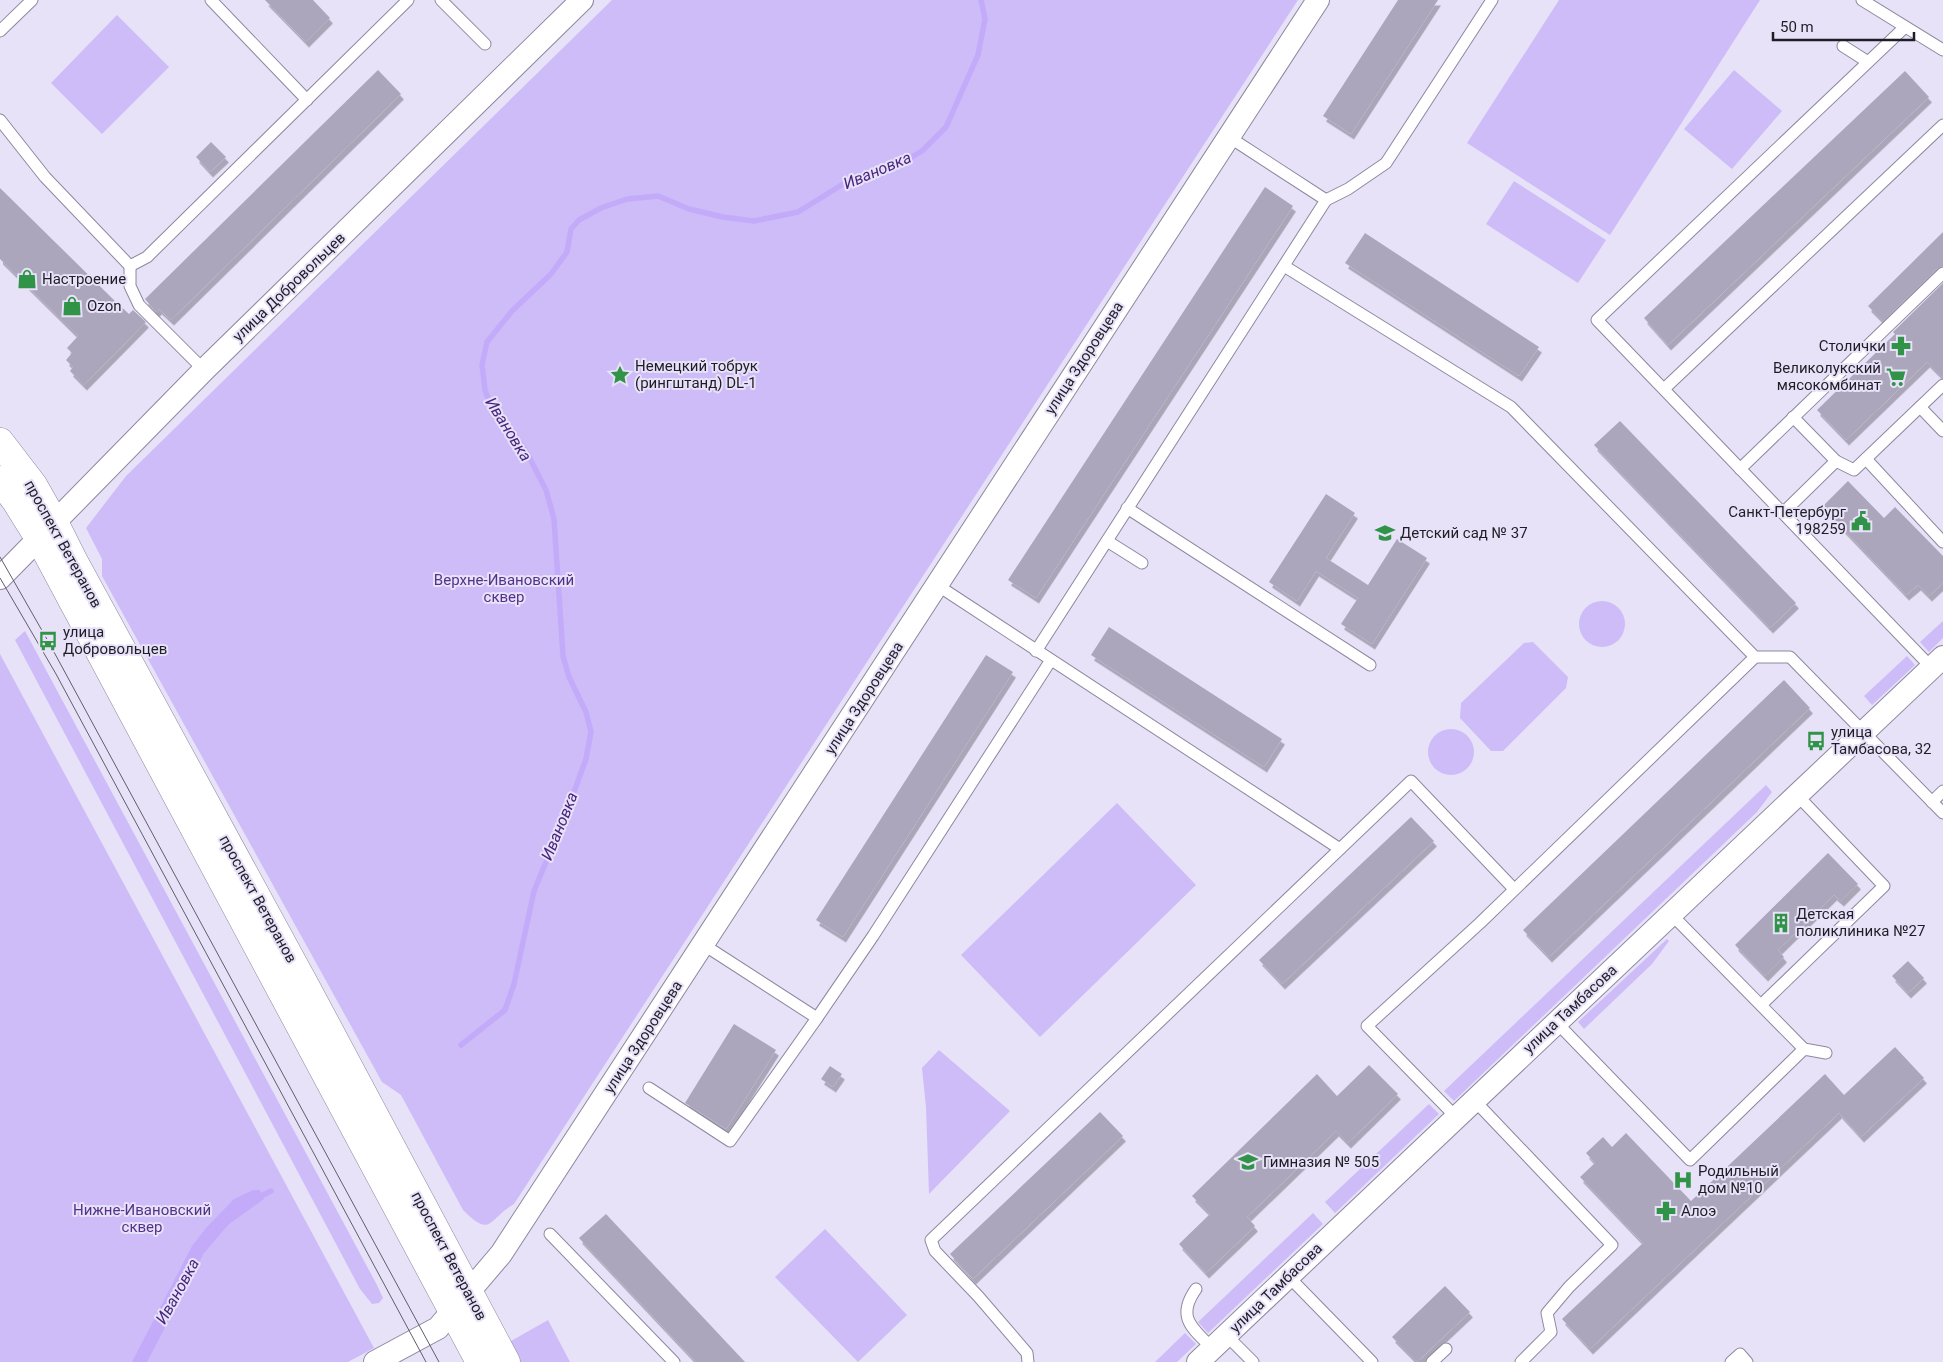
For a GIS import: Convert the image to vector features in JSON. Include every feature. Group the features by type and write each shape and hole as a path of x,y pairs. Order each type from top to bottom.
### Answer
{"main road":[{"name":"проспект Ветеранов","path":"0,442 33,485 46,530 461,1302 506,1362"},
{"name":"проспект Ветеранов","path":"0,480 16,501 46,530"},
{"name":"проспект Ветеранов","path":"461,1302 480,1362"}],"street":[{"name":"улица Добровольцев","path":"0,578 204,370 582,0"},
{"name":"улица Здоровцева","path":"375,1362 438,1328 501,1254 1318,0"},
{"name":"улица Тамбасова","path":"1212,1348 1938,662"}],"lane":[{"path":"0,31 32,0"},
{"path":"211,0 307,100"},
{"path":"130,266 147,257 408,0"},
{"path":"442,0 485,44"},
{"path":"1036,651 1326,200 1348,189 1386,163 1492,0"},
{"path":"1862,0 1943,50"},
{"path":"1905,27 1597,320 1665,388 1740,469 1938,662"},
{"path":"1843,46 1868,62"},
{"path":"0,120 45,177 130,266 130,286 139,305 204,370"},
{"path":"1665,388 1943,126"},
{"path":"1228,137 1326,200"},
{"path":"1284,266 1510,407 1755,657 1790,658 1943,813"},
{"path":"1740,469 1943,273"},
{"path":"1793,417 1836,460 1854,470 1943,385"},
{"path":"1920,407 1943,431"},
{"path":"1866,459 1943,542"},
{"path":"1783,512 1836,460"},
{"path":"1127,508 1370,665"},
{"path":"1106,541 1142,564"},
{"path":"936,585 1340,849"},
{"path":"1456,1117 1367,1026 1514,889 1755,657"},
{"path":"649,1088 730,1141 873,936 1051,660"},
{"path":"1028,1362 1027,1353 978,1296 935,1251 931,1240 1411,781 1514,889"},
{"path":"1932,802 1943,792"},
{"path":"1761,1005 1884,886 1797,795"},
{"path":"1670,914 1804,1049 1826,1053"},
{"path":"704,945 817,1018"},
{"path":"1556,1022 1690,1160 1804,1049"},
{"path":"1474,1100 1612,1244 1569,1287 1547,1313 1551,1332 1521,1362"},
{"path":"550,1234 674,1362"},
{"path":"1288,1276 1372,1362"},
{"path":"1196,1289 1188,1300 1186,1312 1189,1324 1212,1348 1252,1362"},
{"path":"1432,1362 1446,1349"},
{"path":"1732,1362 1740,1354 1747,1362"}],"green space":[{"name":"Верхне-Ивановский сквер","path":"612,0 1298,0 514,1204 490,1224 485,1225 472,1219 463,1210 401,1095 382,1082 102,576 102,559 86,528 126,476"},
{"path":"1559,0 1760,0 1610,235 1467,143"},
{"path":"117,15 169,67 102,134 51,83"},
{"path":"1734,70 1782,111 1732,169 1684,129"},
{"path":"1514,181 1606,240 1578,283 1486,224"},
{"path":"1597,601 1607,601 1621,611 1625,624 1621,637 1615,643 1607,647 1597,647 1583,637 1579,629 1579,619 1589,605"},
{"path":"1943,621 1943,638 1929,652 1920,642"},
{"path":"25,631 377,1285 383,1298 379,1303 372,1304 360,1289 15,640"},
{"path":"1533,642 1568,677 1566,688 1503,751 1491,751 1460,718 1461,703 1524,643"},
{"name":"Нижне-Ивановский сквер","path":"0,654 374,1348 348,1362 0,1362"},
{"path":"1907,656 1915,665 1872,705 1864,696"},
{"path":"1446,729 1456,729 1470,739 1474,752 1470,765 1464,771 1456,775 1446,775 1432,765 1428,757 1428,747 1438,733"},
{"path":"1766,785 1772,792 1757,812 1454,1101 1444,1091"},
{"path":"1117,803 1196,885 1040,1037 961,955"},
{"path":"1667,939 1669,941 1652,964 1584,1029 1578,1022"},
{"path":"939,1050 1010,1111 929,1194 926,1107 922,1068"},
{"path":"1429,1104 1439,1114 1335,1213 1325,1202"},
{"path":"1313,1213 1323,1224 1208,1333 1198,1322"},
{"path":"825,1229 907,1315 858,1362 775,1277"},
{"path":"548,1320 570,1362 513,1362 504,1345"},
{"path":"1185,1333 1196,1344 1177,1362 1155,1362"}],"water":[{"name":"Ивановка","path":"253,1190 260,1190 264,1199 229,1224 204,1253 147,1362 132,1362 192,1246 206,1228 234,1199"}],"building":[{"path":"265,0 313,0 330,18 306,42"},
{"path":"1398,0 1438,0 1351,134 1323,116"},
{"path":"378,70 401,94 171,320 159,309 156,312 145,299"},
{"path":"1905,71 1929,97 1668,345 1644,318"},
{"path":"211,142 226,157 210,172 196,157"},
{"path":"1265,187 1293,206 1036,598 1008,580"},
{"path":"0,188 129,314 133,310 146,322 84,385 70,371 73,367 66,360 72,353 67,348 78,336 0,259"},
{"path":"1943,232 1943,266 1938,268 1883,321 1868,306"},
{"path":"1365,233 1539,347 1519,376 1345,263"},
{"path":"1943,283 1943,378 1927,362 1846,440 1817,410 1895,334 1893,332"},
{"path":"1620,421 1796,603 1770,628 1594,445"},
{"path":"1848,481 1884,518 1895,507 1943,556 1943,583 1929,596 1918,585 1906,595 1822,507"},
{"path":"1326,494 1355,513 1326,558 1368,585 1397,539 1427,558 1372,644 1341,624 1358,598 1316,571 1297,601 1269,582"},
{"path":"1109,627 1282,739 1264,767 1091,655"},
{"path":"986,655 1013,672 843,937 816,920"},
{"path":"1784,680 1810,708 1549,957 1523,930"},
{"path":"1411,817 1434,841 1282,984 1259,960"},
{"name":"Детская поликлиника №27","path":"1828,853 1858,884 1841,901 1834,895 1778,950 1784,957 1765,976 1735,945"},
{"path":"1908,961 1924,978 1908,993 1892,976"},
{"path":"734,1024 776,1050 726,1129 685,1103"},
{"path":"1895,1047 1924,1078 1861,1137 1839,1113 1590,1349 1562,1319 1643,1243 1580,1177 1595,1163 1586,1153 1603,1137 1612,1147 1626,1133 1691,1201 1825,1074 1844,1095"},
{"path":"1369,1065 1398,1094 1348,1143 1336,1131 1247,1217 1255,1226 1206,1273 1179,1244 1210,1214 1192,1196 1317,1074 1337,1096"},
{"path":"830,1066 842,1074 833,1087 821,1079"},
{"path":"1100,1112 1123,1136 973,1279 950,1254"},
{"path":"606,1214 745,1362 696,1362 579,1238"},
{"path":"1445,1286 1470,1312 1417,1362 1392,1337"}],"waterway":[{"name":"Ивановка","path":"461,1045 505,1010 514,984 534,891 586,759 591,732 586,712 569,677 563,656 554,519 546,490 528,455 512,430 492,409 485,390 482,365 487,342 512,311 551,274 567,252 571,229 579,220 601,208 627,199 658,196 689,209 723,217 754,221 798,212 848,181 865,178 902,163 922,151 946,127 978,55 985,19 981,0"},
{"name":"Ивановка","path":"257,1198 271,1191"}],"tram line":[{"path":"0,557 48,641 439,1362"},
{"path":"0,578 56,674 426,1362"}],"place":[{"name":"Настроение","path":"27,279"},
{"name":"Ozon","path":"72,306"},
{"name":"Столички","path":"1901,346"},
{"name":"Немецкий тобрук (рингштанд) DL-1","path":"620,375"},
{"name":"Великолукский мясокомбинат","path":"1896,377"},
{"name":"Санкт-Петербург 198259","path":"1861,521"},
{"name":"Детский сад № 37","path":"1385,533"},
{"name":"улица Добровольцев","path":"48,641"},
{"name":"улица Тамбасова, 32","path":"1816,741"},
{"name":"Детская поликлиника №27","path":"1781,923"},
{"name":"Гимназия № 505","path":"1248,1162"},
{"name":"Родильный дом №10","path":"1683,1180"},
{"name":"Алоэ","path":"1666,1211"}]}
